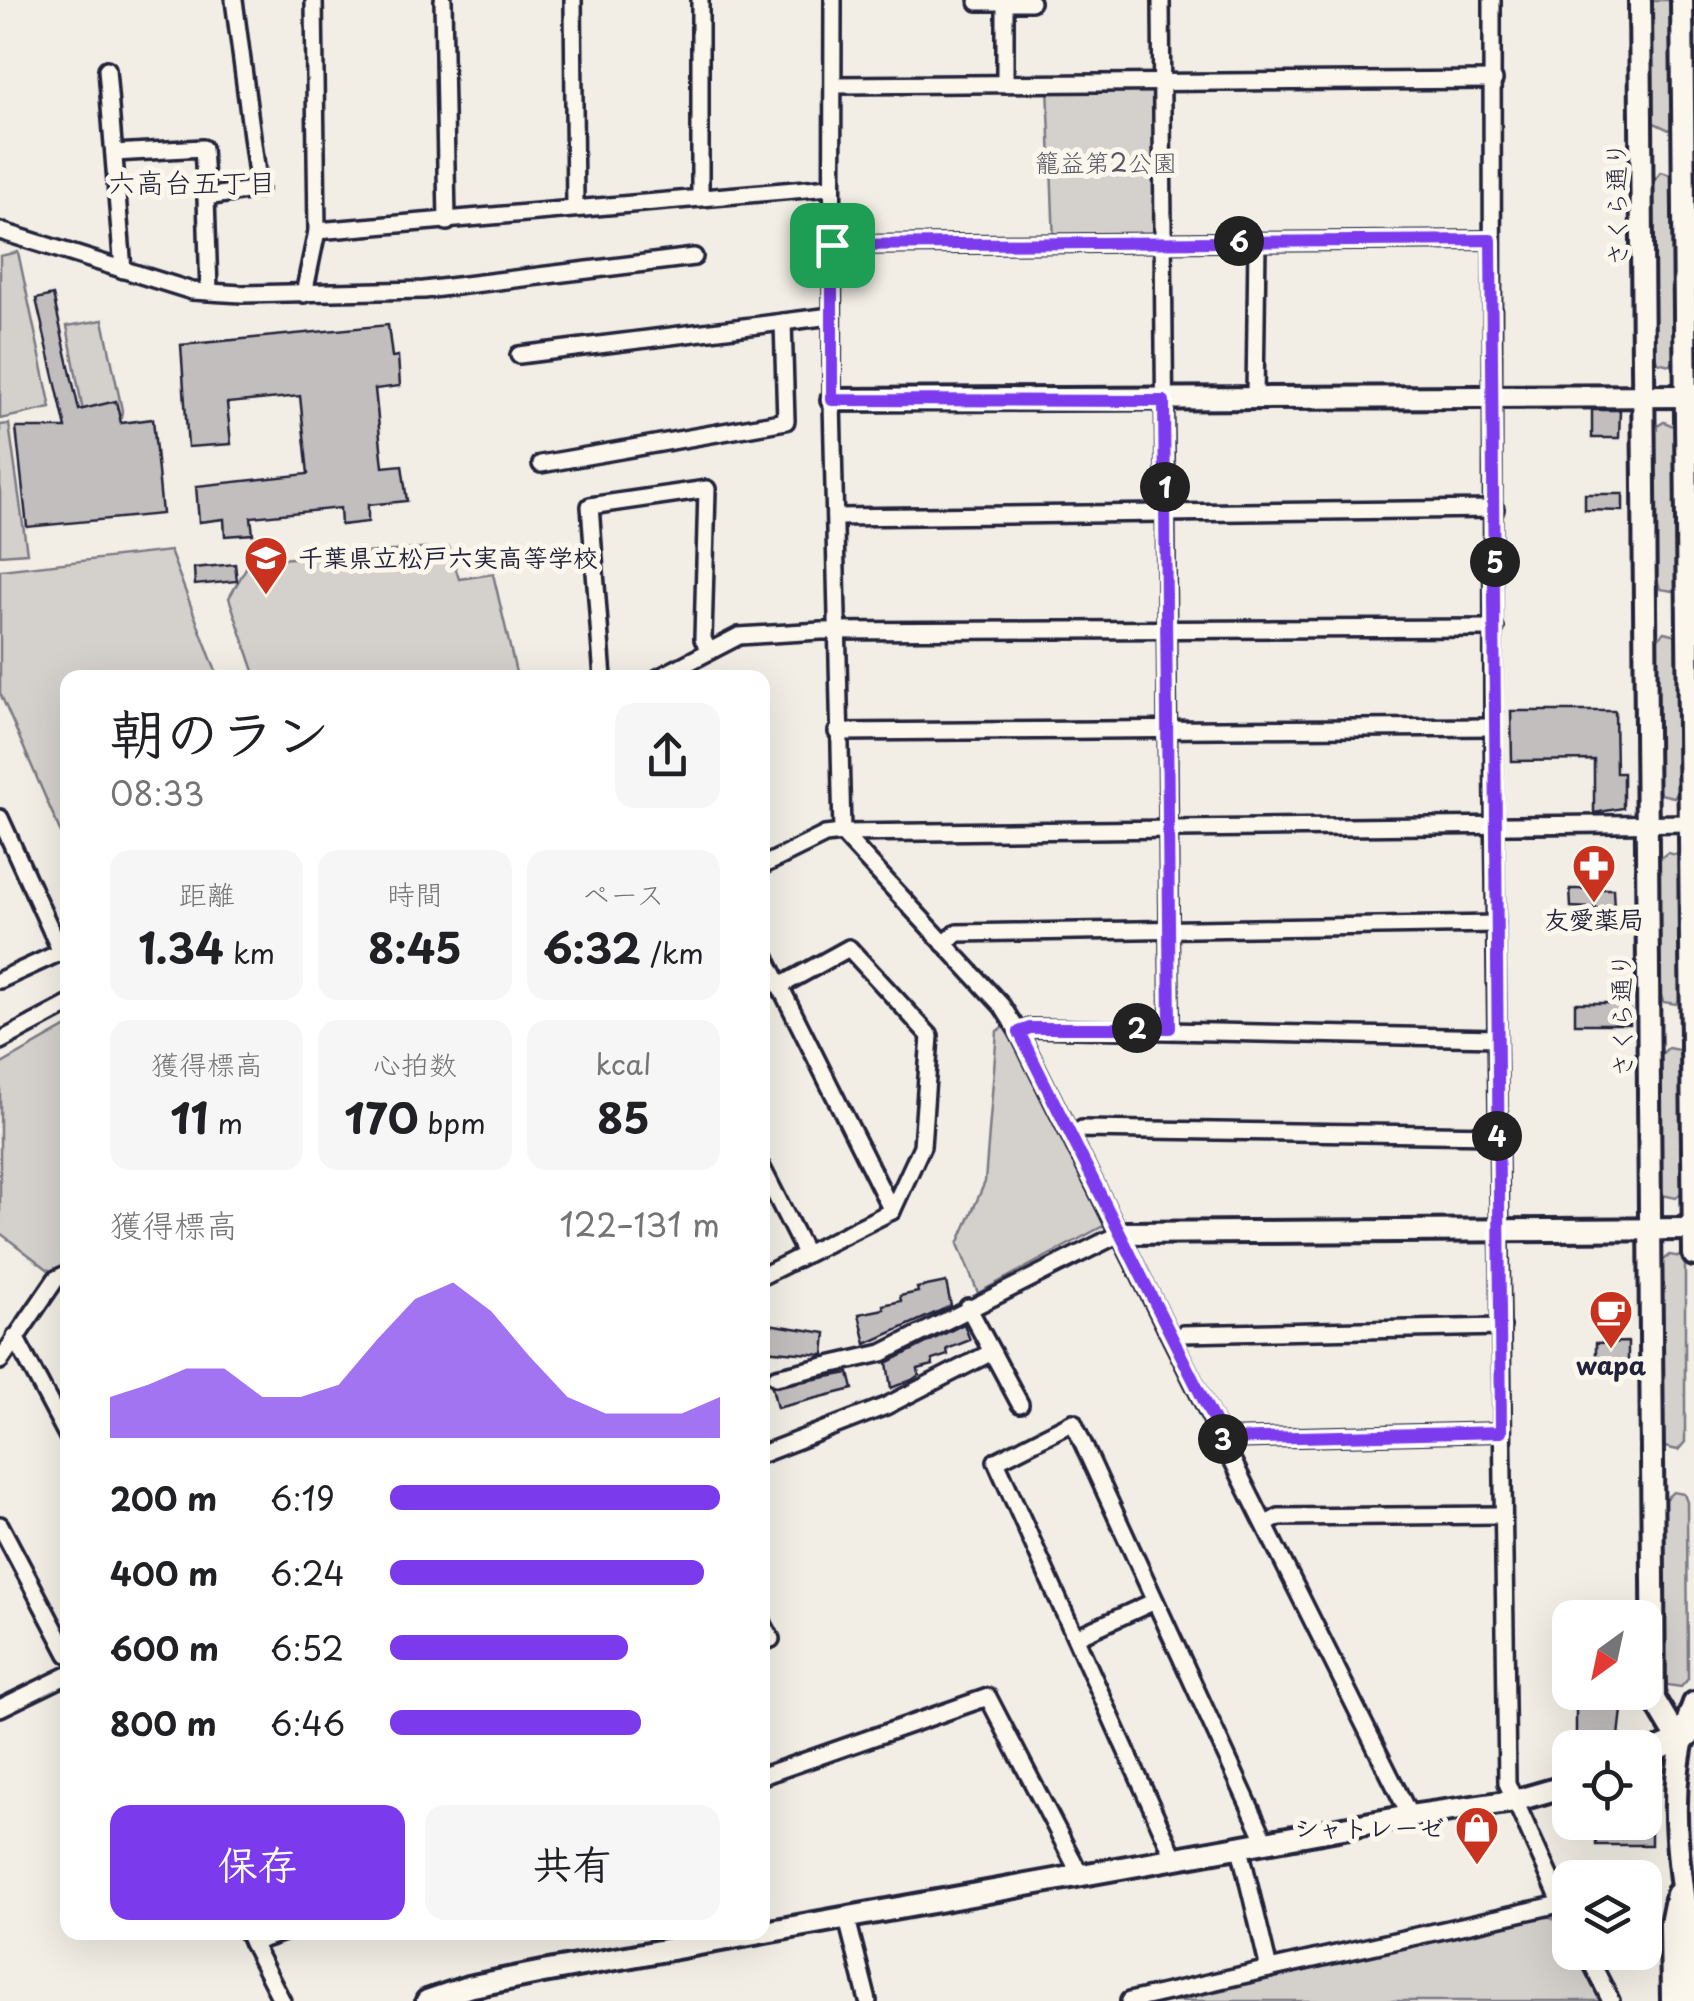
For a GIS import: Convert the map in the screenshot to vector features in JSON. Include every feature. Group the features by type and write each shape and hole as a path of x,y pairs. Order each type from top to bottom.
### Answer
{"street":[{"path":"206,197 258,189 234,0"},
{"path":"304,294 316,231 314,0"},
{"path":"443,0 448,222"},
{"path":"573,0 575,208"},
{"path":"700,0 700,197"},
{"path":"833,0 836,85 830,187 834,632 842,833 1002,1006 1019,1032 1410,1816"},
{"path":"1161,0 1170,1028"},
{"path":"1492,0 1497,1135 1506,1783 1552,1886"},
{"name":"さくら通り","path":"1640,0 1654,1698 1686,1737"},
{"path":"1682,0 1692,397 1694,1254"},
{"path":"978,2 1031,2"},
{"path":"1004,84 1005,3"},
{"path":"107,70 122,270"},
{"path":"836,85 1494,80"},
{"path":"114,152 202,148 209,292"},
{"path":"316,231 830,187"},
{"path":"0,232 209,292 424,290 694,257"},
{"path":"832,245 1491,240"},
{"path":"1255,400 1257,241"},
{"path":"519,355 831,316"},
{"path":"541,464 786,421 784,322"},
{"path":"832,400 1692,397"},
{"path":"601,670 590,506 707,489 703,639 708,651"},
{"path":"835,517 1495,509"},
{"path":"673,670 739,636 1495,628"},
{"path":"836,732 1494,727"},
{"path":"0,818 60,952 0,980"},
{"path":"770,862 826,835 842,833 1692,823"},
{"path":"944,944 956,933 1496,924"},
{"path":"770,1271 892,1210 922,1146 930,1036 849,948 780,986"},
{"path":"770,966 892,1210"},
{"path":"0,1039 60,1008"},
{"path":"1019,1032 1030,1028 1170,1028 1497,1038"},
{"path":"1073,1134 1082,1129 1497,1135"},
{"path":"770,1184 804,1251"},
{"path":"776,1377 882,1353 1121,1233 1694,1229"},
{"path":"0,1361 60,1277"},
{"path":"968,1307 1020,1404"},
{"path":"1172,1338 1183,1334 1502,1327"},
{"path":"14,1337 60,1423"},
{"path":"770,1451 886,1406 992,1352"},
{"path":"1175,1859 996,1461 1074,1422 1266,1842"},
{"path":"1223,1439 1501,1432"},
{"path":"1266,1524 1278,1517 1501,1514"},
{"path":"0,1525 60,1639"},
{"path":"1076,1638 1155,1601"},
{"path":"0,1708 60,1679"},
{"path":"770,1773 988,1697 1081,1876"},
{"path":"1687,2001 1683,1880 1686,1737 1694,1703"},
{"path":"1662,1748 1686,1737"},
{"path":"770,1929 847,1919 1410,1816 1514,1801 1552,1790"},
{"path":"1240,1848 1268,1969"},
{"path":"1672,2001 1671,1923 1683,1880"},
{"path":"1130,2001 1552,1906"},
{"path":"847,1919 868,2001"},
{"path":"251,1940 282,2001"},
{"path":"428,2001 468,1988 687,1940"},
{"path":"1595,1970 1611,2001"}],"green space":[{"path":"1650,0 1675,0 1676,122 1669,130 1652,122"},
{"name":"籠益第2公園","path":"1161,83 1163,242 1054,243 1048,84"},
{"path":"1661,172 1674,176 1678,356 1670,365 1657,362 1652,345 1653,183"},
{"path":"18,252 51,408 0,419 0,256"},
{"path":"103,320 122,410 121,418 91,421 84,417 67,326"},
{"path":"1664,422 1676,427 1681,583 1673,591 1660,589 1655,571 1654,428"},
{"path":"9,424 27,553 0,555 0,425"},
{"path":"449,547 459,579 493,574 515,670 254,670 229,598 250,561"},
{"path":"170,551 215,670 60,670 60,831 0,693 0,570"},
{"path":"1664,632 1677,635 1680,645 1681,788 1674,797 1660,794 1655,777 1655,642"},
{"path":"1667,853 1678,855 1682,863 1684,996 1676,1004 1663,1002 1658,985 1657,861"},
{"path":"1006,1026 1105,1225 978,1293 958,1244 985,1182 997,1031"},
{"path":"60,1031 60,1266 50,1271 0,1233 0,1065"},
{"path":"1668,1048 1679,1050 1682,1059 1684,1190 1676,1198 1662,1195 1659,1190 1658,1057"},
{"path":"1670,1255 1681,1257 1685,1265 1685,1442 1678,1450 1664,1447 1659,1430 1660,1263"},
{"path":"1673,1492 1684,1494 1687,1502 1688,1679 1681,1687 1667,1685 1663,1667 1664,1500"},
{"path":"1546,1915 1552,1918 1552,1970 1585,1970 1601,2001 1175,2001"}],"building":[{"path":"53,295 79,410 116,401 121,423 153,419 162,514 27,527 16,428 66,428 36,299"},
{"path":"388,325 392,357 398,356 400,386 375,389 383,467 402,465 407,501 368,505 368,522 341,525 340,508 251,517 253,534 225,536 224,519 199,522 196,486 308,474 300,396 227,403 231,444 188,447 181,345"},
{"path":"1592,410 1620,410 1619,438 1592,438"},
{"path":"1585,494 1623,494 1623,511 1585,510"},
{"path":"235,564 237,581 195,585 194,568"},
{"path":"1511,711 1615,711 1616,773 1623,773 1623,808 1594,813 1594,760 1512,761"},
{"path":"1570,889 1613,889 1614,909 1571,907"},
{"path":"1575,1003 1630,1003 1630,1024 1575,1024"},
{"path":"946,1282 951,1306 866,1344 859,1314 884,1309 883,1305 901,1301 900,1296 918,1292 917,1288"},
{"path":"770,1324 826,1333 824,1355 770,1351"},
{"path":"964,1324 970,1340 947,1349 948,1355 932,1360 933,1365 918,1369 919,1375 912,1380 891,1388 887,1363"},
{"path":"1628,1342 1628,1365 1596,1366 1596,1343"},
{"path":"849,1373 853,1389 777,1408 772,1387"},
{"path":"1576,1710 1622,1710 1620,1730 1576,1730"},
{"path":"1596,1840 1651,1840 1651,1845 1596,1845"}],"place":[{"name":"千葉県立松戸六実高等学校","path":"266,596"},
{"name":"友愛薬局","path":"1594,904"},
{"name":"wapa","path":"1611,1350"},
{"name":"シャトレーゼ","path":"1477,1866"}],"district":[{"name":"六高台五丁目","path":"192,183"}],"route":[{"path":"1491,240 1501,1432 1223,1439 1019,1032 1030,1028 1170,1028 1164,401 832,400 832,245 1491,240"}]}
